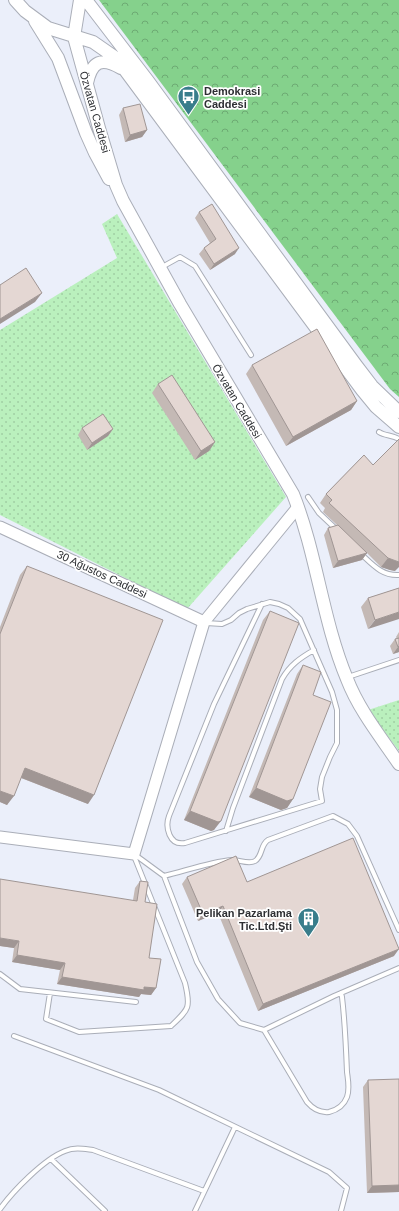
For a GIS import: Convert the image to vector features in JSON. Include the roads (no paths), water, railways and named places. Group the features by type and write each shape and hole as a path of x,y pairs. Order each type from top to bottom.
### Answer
{"main road":[{"path":"15,0 48,28 88,40 106,50 116,58 362,390 376,407 399,427"},
{"path":"74,37 80,0"},
{"path":"86,0 148,81 356,365 372,386 399,412"},
{"path":"26,9 58,58 95,153 123,201"},
{"path":"48,28 61,27 70,24 77,17"},
{"name":"Özvatan Caddesi","path":"74,37 114,178 123,201 160,269 285,481 298,507 330,630 346,678 363,712 399,764"},
{"path":"86,83 92,68 99,63 110,62 125,70"}],"street":[{"path":"0,837 134,854 204,622 298,507"},
{"name":"30 Ağustos Caddesi","path":"0,527 204,622"}],"lane":[{"path":"160,269 180,257 195,266 251,355"},
{"path":"379,432 399,439"},
{"path":"308,497 319,513 340,533"},
{"path":"356,549 378,570 399,575"},
{"path":"204,622 222,624 231,620 239,613 262,604 274,603 284,605 292,611 303,625 332,692 338,720 337,743 320,783 322,801 179,844 169,835 167,830 167,820 214,704 262,604"},
{"path":"226,831 282,679 296,661 314,650"},
{"path":"346,678 399,660"},
{"path":"164,876 232,859 255,861 259,856 264,843 268,840 332,816 348,824 357,836 399,930"},
{"path":"134,854 164,876 197,962 218,999 240,1023 264,1030 341,993 399,968"},
{"path":"50,993 46,1019 79,1032 171,1026 184,1015 189,1002 185,983 134,854"},
{"path":"0,974 20,989 136,1002"},
{"path":"264,1030 307,1102 320,1111 331,1112 336,1110 344,1103 348,1093 346,1036 341,993"},
{"path":"14,1036 159,1090 329,1172 347,1188 341,1211"},
{"path":"194,1211 235,1126"},
{"path":"0,1209 18,1188 51,1159 65,1151 77,1148 93,1150 204,1191"},
{"path":"51,1159 105,1211"}],"place":[{"name":"Demokrasi Caddesi","path":"188,116"},
{"name":"Pelikan Pazarlama Tic.Ltd.Şti","path":"308,938"}]}
